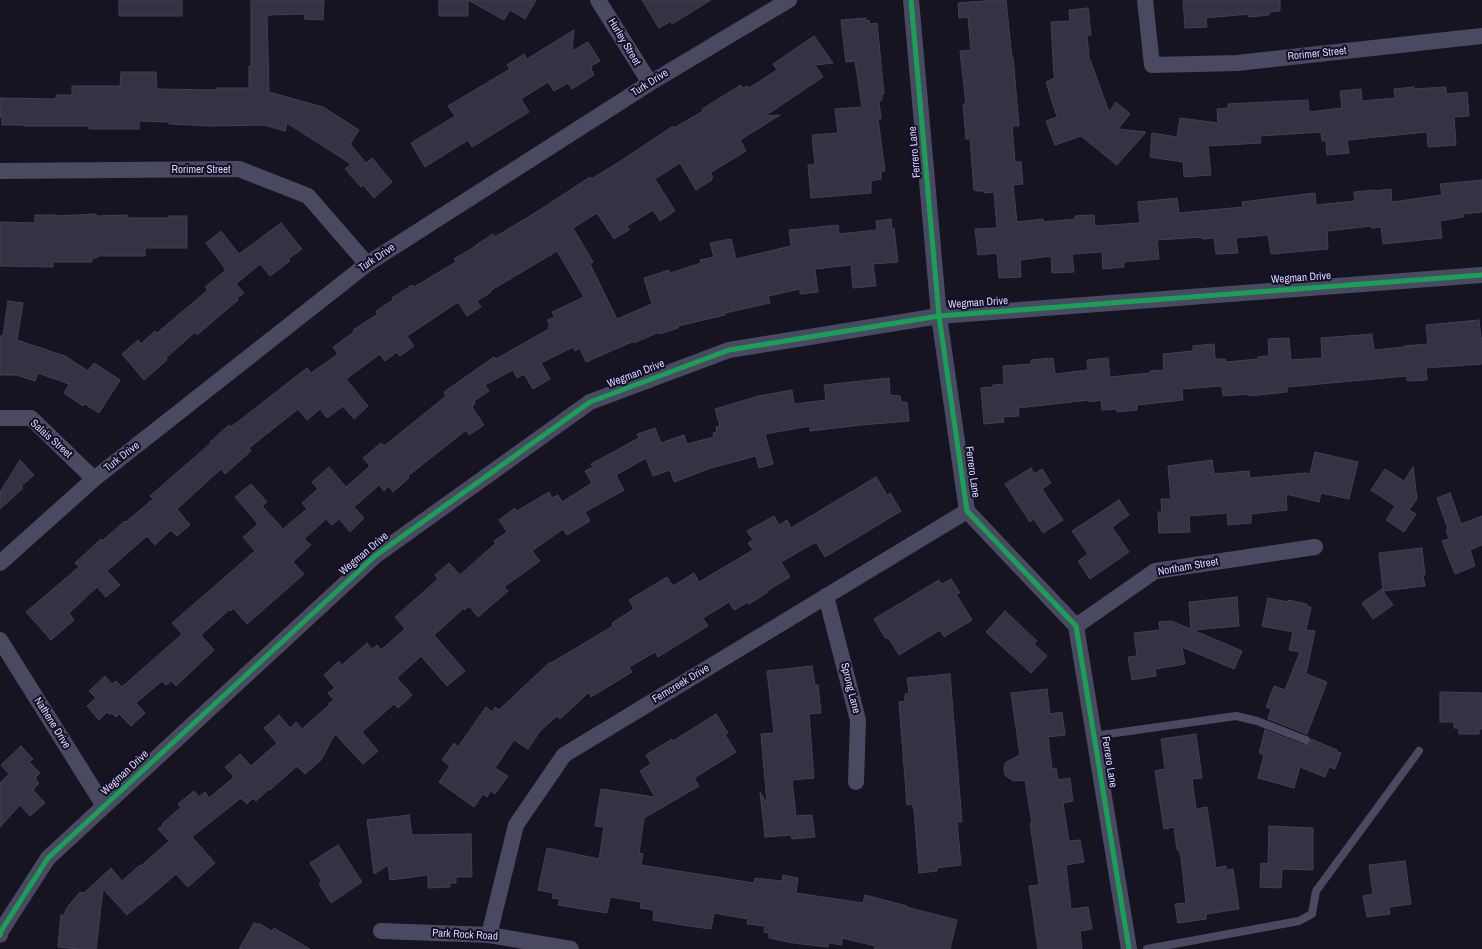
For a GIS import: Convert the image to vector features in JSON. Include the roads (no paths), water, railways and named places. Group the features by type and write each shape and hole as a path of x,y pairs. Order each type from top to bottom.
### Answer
{"street":[{"name":"Hurley Street","path":"598,0 650,83"},
{"name":"Turk Drive","path":"0,563 94,479 367,264 650,83 789,0"},
{"name":"Ferrero Lane","path":"911,0 939,316 967,511 1076,626 1129,949"},
{"name":"Rorimer Street","path":"1145,0 1152,64 1237,63 1482,36"},
{"name":"Rorimer Street","path":"0,171 239,169 308,196 367,264"},
{"name":"Wegman Drive","path":"0,935 1,931 48,858 375,556 590,402 729,350 939,316 1482,274"},
{"name":"Salais Street","path":"0,418 31,418 94,479"},
{"name":"Ferncreek Drive","path":"489,935 516,825 564,755 967,511"},
{"name":"Northam Street","path":"1076,626 1155,571 1315,547"},
{"name":"Sprong Lane","path":"826,596 858,720 856,782"},
{"name":"Nathene Drive","path":"0,640 104,806"},
{"name":"Park Rock Road","path":"381,931 489,935 571,949"}],"lane":[{"path":"1094,736 1236,716 1257,721 1306,740"},
{"path":"1146,949 1299,921 1312,914 1316,891 1419,751"}]}
